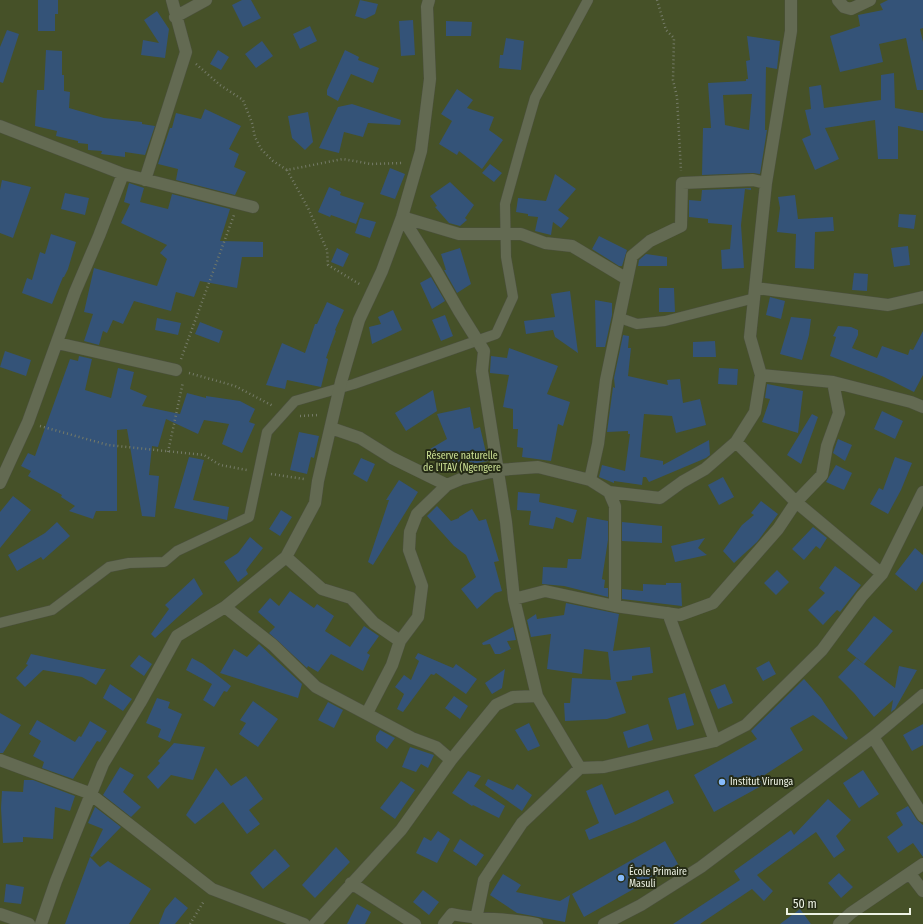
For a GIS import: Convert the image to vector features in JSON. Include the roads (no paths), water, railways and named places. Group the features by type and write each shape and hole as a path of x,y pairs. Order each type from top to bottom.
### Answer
{"street":[{"path":"145,180 186,52 175,17 172,0"},
{"path":"175,17 206,0"},
{"path":"41,924 89,793 103,764 140,703 177,636 224,606 286,557 314,503 339,388 359,320 372,292 402,217 421,151 430,79 428,0"},
{"path":"367,713 392,665 400,641 418,617 422,586 409,550 410,532 417,514 446,485 462,479 499,470 538,467 590,480 610,492 660,498 682,482 705,469 736,442 755,412 761,375 750,337 756,293 766,183 791,31 791,0"},
{"path":"838,0 844,7 851,9 870,0"},
{"path":"0,126 123,174 253,207"},
{"path":"0,483 28,422 75,292 123,174"},
{"path":"590,480 598,444 606,380 632,256 650,241 681,226 682,183 753,180 766,183"},
{"path":"402,217 459,234 521,234 546,243 572,246 627,279"},
{"path":"402,217 484,351 482,371 499,470 514,599 537,696 580,768"},
{"path":"756,293 888,305 923,297"},
{"path":"57,343 181,371"},
{"path":"761,375 833,382 911,402 923,407"},
{"path":"514,599 545,591 615,606 680,615 713,603 778,529 796,502 822,475 827,446 839,413 833,382"},
{"path":"331,428 360,438 392,458 446,485"},
{"path":"736,442 796,502 882,574"},
{"path":"610,492 615,506 615,606"},
{"path":"476,919 484,880 522,823 580,768 604,767 715,741 746,725 822,650 862,596 882,574 923,492"},
{"path":"286,557 322,589 351,598 374,623 400,641"},
{"path":"224,606 273,645 316,687 412,738 436,747 451,760"},
{"path":"668,613 715,741"},
{"path":"604,924 641,905 701,867 874,737 923,695"},
{"path":"315,924 401,830 451,760 496,705 513,697 537,696"},
{"path":"874,737 923,816"},
{"path":"0,760 89,793 212,889 304,924"},
{"path":"839,924 851,913 923,864"},
{"path":"910,874 923,890"},
{"path":"351,883 415,924"},
{"path":"0,914 29,924"},
{"path":"444,924 452,914 476,919 520,920 537,924"}],"lane":[{"path":"0,623 52,610 108,566 129,563 164,562 177,551 249,517 267,432 295,401 339,388 496,334 512,297 506,257 505,204 535,98 588,0"},
{"path":"620,318 637,324 665,321 756,293"}],"place":[{"name":"Institut Virunga","path":"722,782"},
{"name":"École Primaire Masuli","path":"621,878"}],"park label":[{"name":"Réserve naturelle de l'ITAV (Ngengere","path":"462,462"}]}
